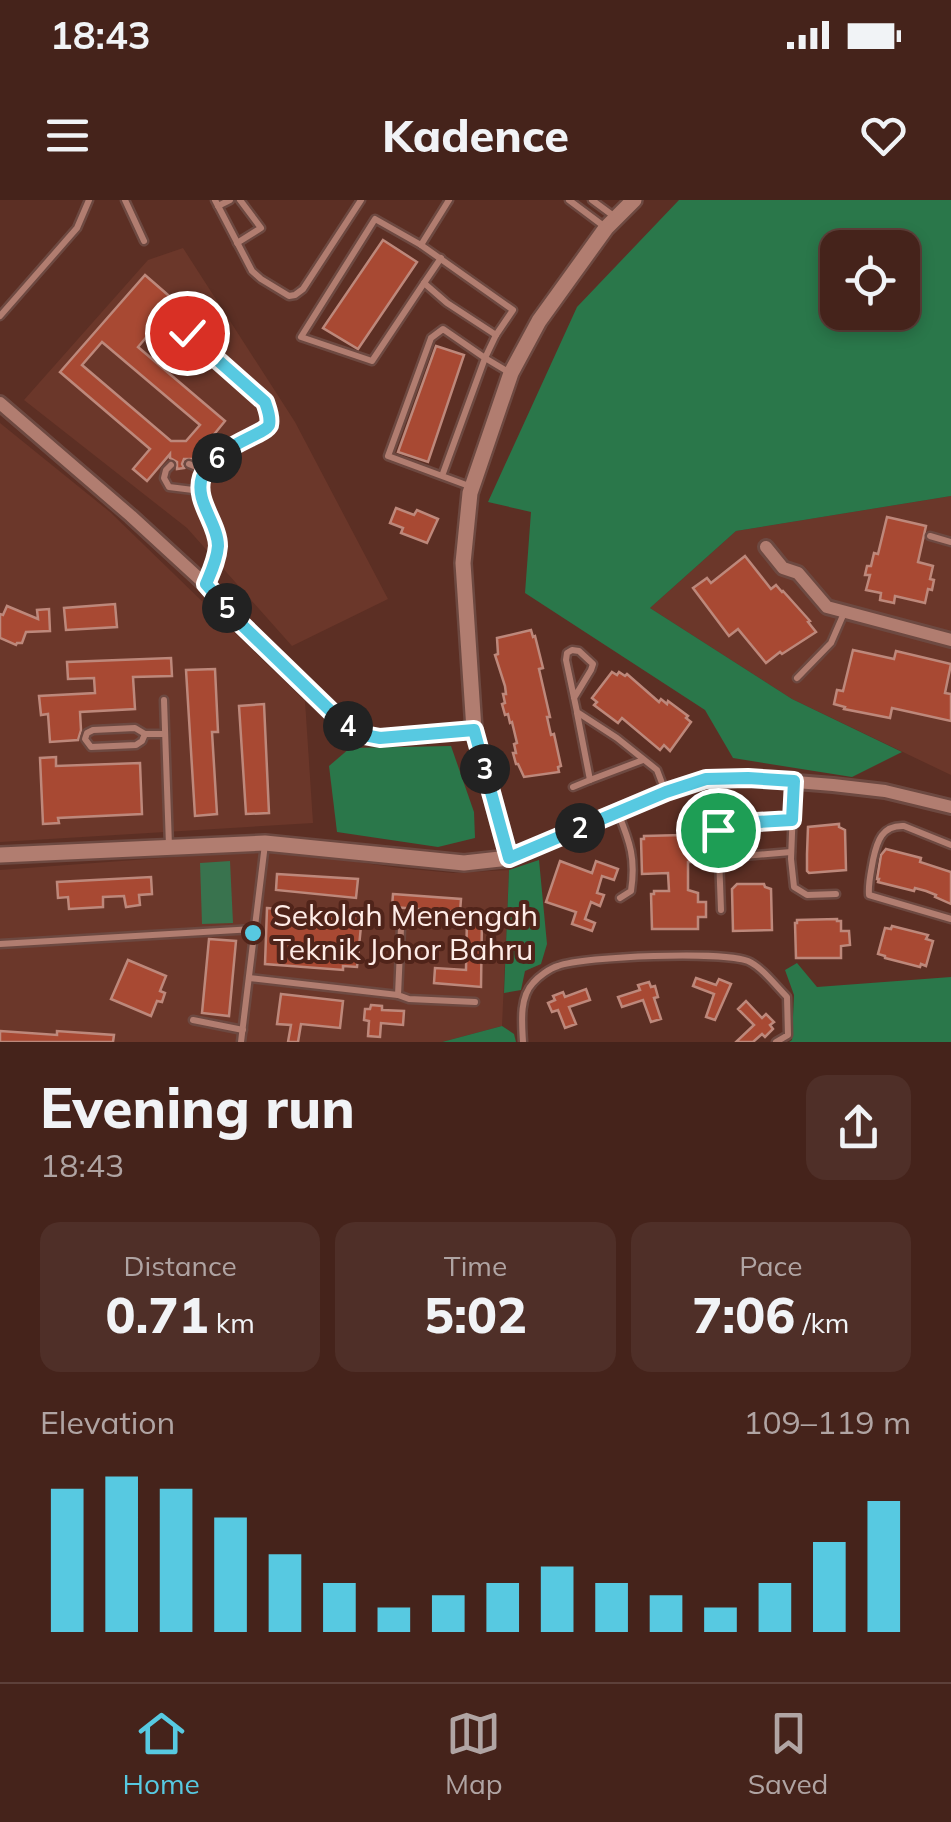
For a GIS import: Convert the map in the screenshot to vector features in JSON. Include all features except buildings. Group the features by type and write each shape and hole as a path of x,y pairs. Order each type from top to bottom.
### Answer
{"street":[{"path":"509,858 474,730 456,563 470,495 511,373 539,321 610,223 634,200"},
{"path":"0,402 206,584 241,624 342,722 364,735 380,738 474,730"},
{"path":"766,547 783,568 798,573 827,607 951,640"},
{"path":"0,855 265,842 464,863 509,858 706,779 794,781 886,792 951,807"}],"lane":[{"path":"0,316 76,228 90,200"},
{"path":"125,200 144,241"},
{"path":"230,200 216,203 252,271 289,296 303,288 360,200"},
{"path":"236,243 261,228 240,200"},
{"path":"422,245 450,200"},
{"path":"569,200 610,223"},
{"path":"592,200 610,223"},
{"path":"441,258 372,360 301,337 375,219 422,245 441,258 514,310 484,358 442,476"},
{"path":"424,284 496,335"},
{"path":"470,495 442,476 388,456 430,338 443,328 511,373"},
{"path":"187,333 265,402 269,413 265,431 230,446 202,475 201,491 218,546 206,584"},
{"path":"189,464 206,471"},
{"path":"170,465 164,478 170,487 201,491"},
{"path":"930,536 951,542"},
{"path":"797,678 831,643 845,612"},
{"path":"574,698 592,664 579,651 572,650 566,660 590,780"},
{"path":"164,700 169,847"},
{"path":"577,712 657,770 666,792"},
{"path":"145,734 136,745 91,747 85,739 87,732 93,730 135,728 145,734 166,734"},
{"path":"572,787 644,760"},
{"path":"794,781 794,887 807,895 836,894"},
{"path":"618,812 634,860 631,891 620,898"},
{"path":"721,910 718,830 723,824 792,820"},
{"path":"951,844 896,825 878,838 868,886 869,895 951,919"},
{"path":"241,1042 265,842"},
{"path":"719,858 792,852"},
{"path":"398,995 404,921 412,916 460,919"},
{"path":"0,944 254,930"},
{"path":"522,1042 525,997 532,983 556,966 600,958 712,956 752,962 787,997 788,1035 776,1042"},
{"path":"248,978 409,999 475,1002"},
{"path":"193,1020 242,1030"}],"shaded area":[{"path":"183,248 295,422 388,599 292,646 187,528 24,400 148,260"},
{"path":"0,423 110,512 305,701 313,823 0,842"},
{"path":"951,496 951,775 792,699 650,608 736,531"},
{"name":"Sekolah Menengah Teknik Johor Bahru","path":"271,850 453,873 509,870 502,1026 442,1042 0,1042 0,870"}],"green space":[{"path":"679,200 951,200 951,496 736,531 650,608 792,699 902,752 852,777 733,758 705,710 525,593 531,512 488,502 577,307"},
{"path":"451,746 474,812 475,838 438,847 337,832 329,766 350,748"},
{"path":"539,860 547,944 541,964 525,971 521,990 504,993 509,870"},
{"path":"230,861 233,923 202,924 200,863"},
{"path":"797,963 817,987 951,977 951,1042 789,1042 794,995 785,970"},
{"path":"502,1026 514,1034 516,1042 442,1042"}],"place":[{"name":"Sekolah Menengah Teknik Johor Bahru","path":"253,933"}],"route":[{"path":"187,333 265,402 269,413 265,431 230,446 202,475 201,491 218,546 206,584 241,624 342,722 364,735 380,738 474,730 509,858 706,779 794,781 792,820 723,824 718,830"}]}
